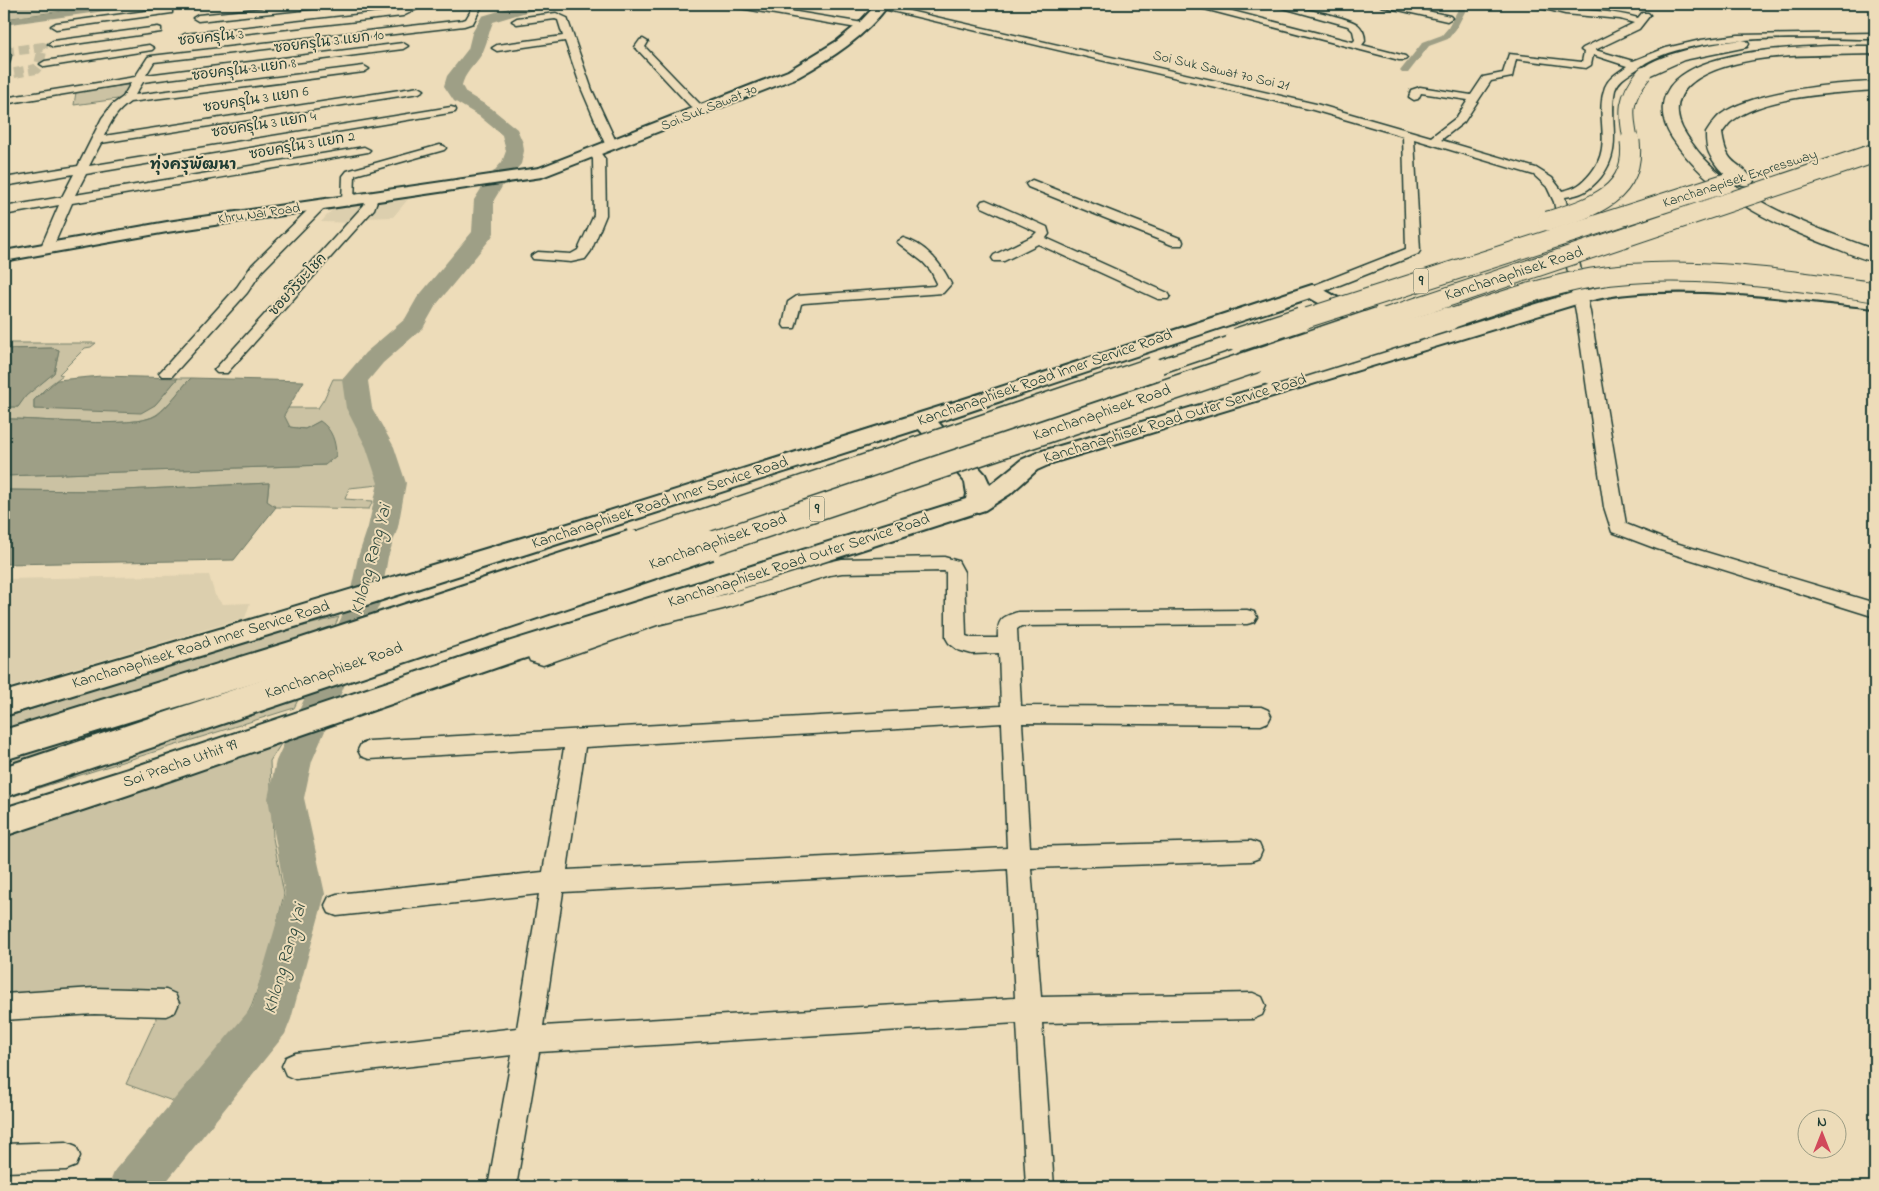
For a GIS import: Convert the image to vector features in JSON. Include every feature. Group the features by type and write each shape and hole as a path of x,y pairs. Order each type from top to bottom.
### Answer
{"highway":[{"path":"1533,226 1578,211 1600,201 1615,190 1626,178 1631,166 1632,153 1625,113 1630,92 1640,70 1691,53 1743,44 1875,42"},
{"path":"1875,50 1794,53 1736,61 1697,74 1684,82 1675,92 1669,104 1671,122 1680,140 1696,160 1711,174 1737,193 1769,211 1825,238 1875,256"},
{"path":"1875,86 1814,91 1770,99 1735,112 1723,120 1714,134 1715,150 1727,167 1754,187 1785,205 1827,224 1875,241"},
{"name":"Kanchanapisek Expressway","path":"1630,235 1875,153"},
{"name":"Kanchanapisek Expressway","path":"1605,222 1764,171"},
{"name":"Kanchanaphisek Road","path":"4,745 310,650 658,536 1237,340 1605,222"},
{"path":"1237,340 1266,322 1292,311 1416,265 1515,232"},
{"name":"Kanchanaphisek Road","path":"4,782 1630,235"},
{"path":"1021,441 1346,353 1531,292 1568,283 1610,276 1666,273 1724,275 1875,292"}],"main road":[{"name":"Soi Suk Sawat 70","path":"515,176 542,172 595,153 793,74 831,52 863,26 882,5"},
{"name":"Khru Nai Road","path":"4,256 47,247 515,176"},
{"name":"Kanchanaphisek Road Outer Service Road","path":"356,704 533,645 652,613 826,561 976,504 1002,488 1028,465 1042,458 1413,349 1579,297 1627,288 1701,286 1784,291 1875,302"},
{"path":"1312,291 1413,349"},
{"name":"Kanchanaphisek Road Inner Service Road","path":"4,704 379,592 923,420 1201,326 1312,291"},
{"path":"923,420 977,480 979,494 976,504"},
{"name":"Soi Pracha Uthit 99","path":"4,822 356,704"}],"street":[{"path":"198,18 328,4"},
{"path":"185,37 403,13 412,9 412,4"},
{"name":"ซอยครุใน 3","path":"47,247 67,200 111,112 127,99 150,59 464,23 470,21 478,4"},
{"path":"734,4 863,26"},
{"path":"1196,4 1402,58"},
{"path":"1273,4 1351,24 1358,29 1360,36 1360,41 1355,46"},
{"path":"1384,4 1446,18"},
{"path":"1536,4 1565,11 1621,16 1640,22"},
{"path":"166,57 195,26 203,5"},
{"name":"Soi Suk Sawat 70 Soi 21","path":"882,5 1311,106 1533,170 1548,179 1558,195"},
{"path":"1432,141 1460,120 1487,79 1508,75 1512,56 1583,66 1588,64 1589,52 1586,50 1636,27 1646,16 1636,9"},
{"path":"56,26 169,11"},
{"path":"517,21 560,17 591,101 612,146"},
{"path":"94,87 106,19"},
{"path":"53,44 158,30"},
{"path":"1875,36 1746,37 1676,47 1640,70 1614,81 1608,96 1608,144 1604,164 1588,185 1580,190 1558,195 1579,297 1618,528 1663,545 1875,610"},
{"path":"497,48 569,38"},
{"path":"643,42 640,47 695,105 704,110"},
{"name":"ซอยครุใน 3 แยก 10","path":"138,81 403,46"},
{"path":"45,64 149,48"},
{"path":"1589,52 1640,70"},
{"name":"ซอยครุใน 3 แยก 8","path":"127,99 364,69"},
{"path":"4,101 138,81"},
{"name":"ซอยครุใน 3 แยก 6","path":"97,140 419,90"},
{"path":"1414,96 1415,92 1420,90 1473,98"},
{"name":"ซอยครุใน 3 แยก 4","path":"83,170 451,110"},
{"path":"1312,291 1413,251 1408,134"},
{"path":"348,202 349,176 352,173 440,148"},
{"name":"ซอยครุใน 3 แยก 2","path":"67,200 364,150"},
{"path":"538,256 570,258 580,256 584,251 600,215 599,159 595,153"},
{"path":"4,182 83,170"},
{"path":"1032,184 1177,242"},
{"name":"ซอยวิริยะโชค","path":"222,370 370,206 372,198"},
{"path":"4,211 67,200"},
{"path":"986,204 1043,230 1043,234 1038,239 999,258"},
{"path":"167,373 237,296 257,268 319,206"},
{"path":"1038,239 1163,296"},
{"path":"790,325 795,302 802,299 938,290 944,284 939,270 918,250 903,242"},
{"path":"826,561 842,566 944,564 952,566 955,572 956,638 958,643 965,646 1008,645"},
{"path":"1040,1187 1018,858 1007,625 1014,619 1247,617"},
{"path":"370,750 1012,714 1261,716"},
{"path":"502,1187 528,1040 576,737"},
{"path":"337,905 552,882 1018,858 1251,852"},
{"path":"4,1007 94,1001 166,1003"},
{"path":"295,1066 528,1040 1028,1010 1253,1006"},
{"path":"4,1158 66,1156"}],"shaded area":[{"path":"4,4 115,4 4,19"},
{"path":"127,85 132,87 125,98 74,105 76,92"},
{"path":"410,197 393,217 364,218 359,223 321,222 334,208"},
{"path":"4,343 96,343 91,347 85,348 59,374 63,375 34,400 34,409 155,405 178,378 191,378 161,411 144,419 107,423 4,419 4,407 18,407 25,396 54,373 59,350 53,348 4,349"},
{"path":"53,348 59,350 54,373 26,396 18,407 4,407 4,349"},
{"path":"101,376 178,378 155,405 141,413 34,409 34,400 57,380"},
{"path":"191,378 304,381 284,415 290,427 305,429 320,421 324,424 333,436 336,456 325,465 4,476 4,419 107,423 145,419 157,415"},
{"path":"333,379 352,379 354,398 375,459 379,485 349,488 345,499 373,501 369,509 276,507 267,502 269,483 104,491 4,490 4,476 325,465 320,421 305,429 289,427 283,415 287,408 318,408"},
{"path":"269,483 267,501 276,507 234,560 4,564 4,490 104,491"},
{"path":"209,575 215,595 222,604 250,603 245,618 4,689 4,579"},
{"path":"339,617 294,708 4,799 4,718 238,643"},
{"path":"286,736 270,761 273,838 284,894 271,950 252,1005 234,1041 178,1103 126,1084 156,1019 151,991 4,997 4,829"}],"waterway":[{"path":"4,22 134,4"},
{"name":"Khlong Rang Yai","path":"132,1187 270,1019 305,894 286,798 294,761 364,603 373,557 383,527 392,483 380,447 359,408 355,380 374,358 415,323 425,303 483,233 484,200 495,182 511,164 515,151 514,143 510,133 485,112 460,97 453,86 455,76 476,50 480,33 487,19 538,4"},
{"path":"1405,71 1426,44 1445,37 1452,29 1465,4"}],"tunnel":[{"path":"4,52 43,47 39,65 36,69 4,75"}],"district":[{"name":"ทุ่งครุพัฒนา","path":"193,165"}]}
